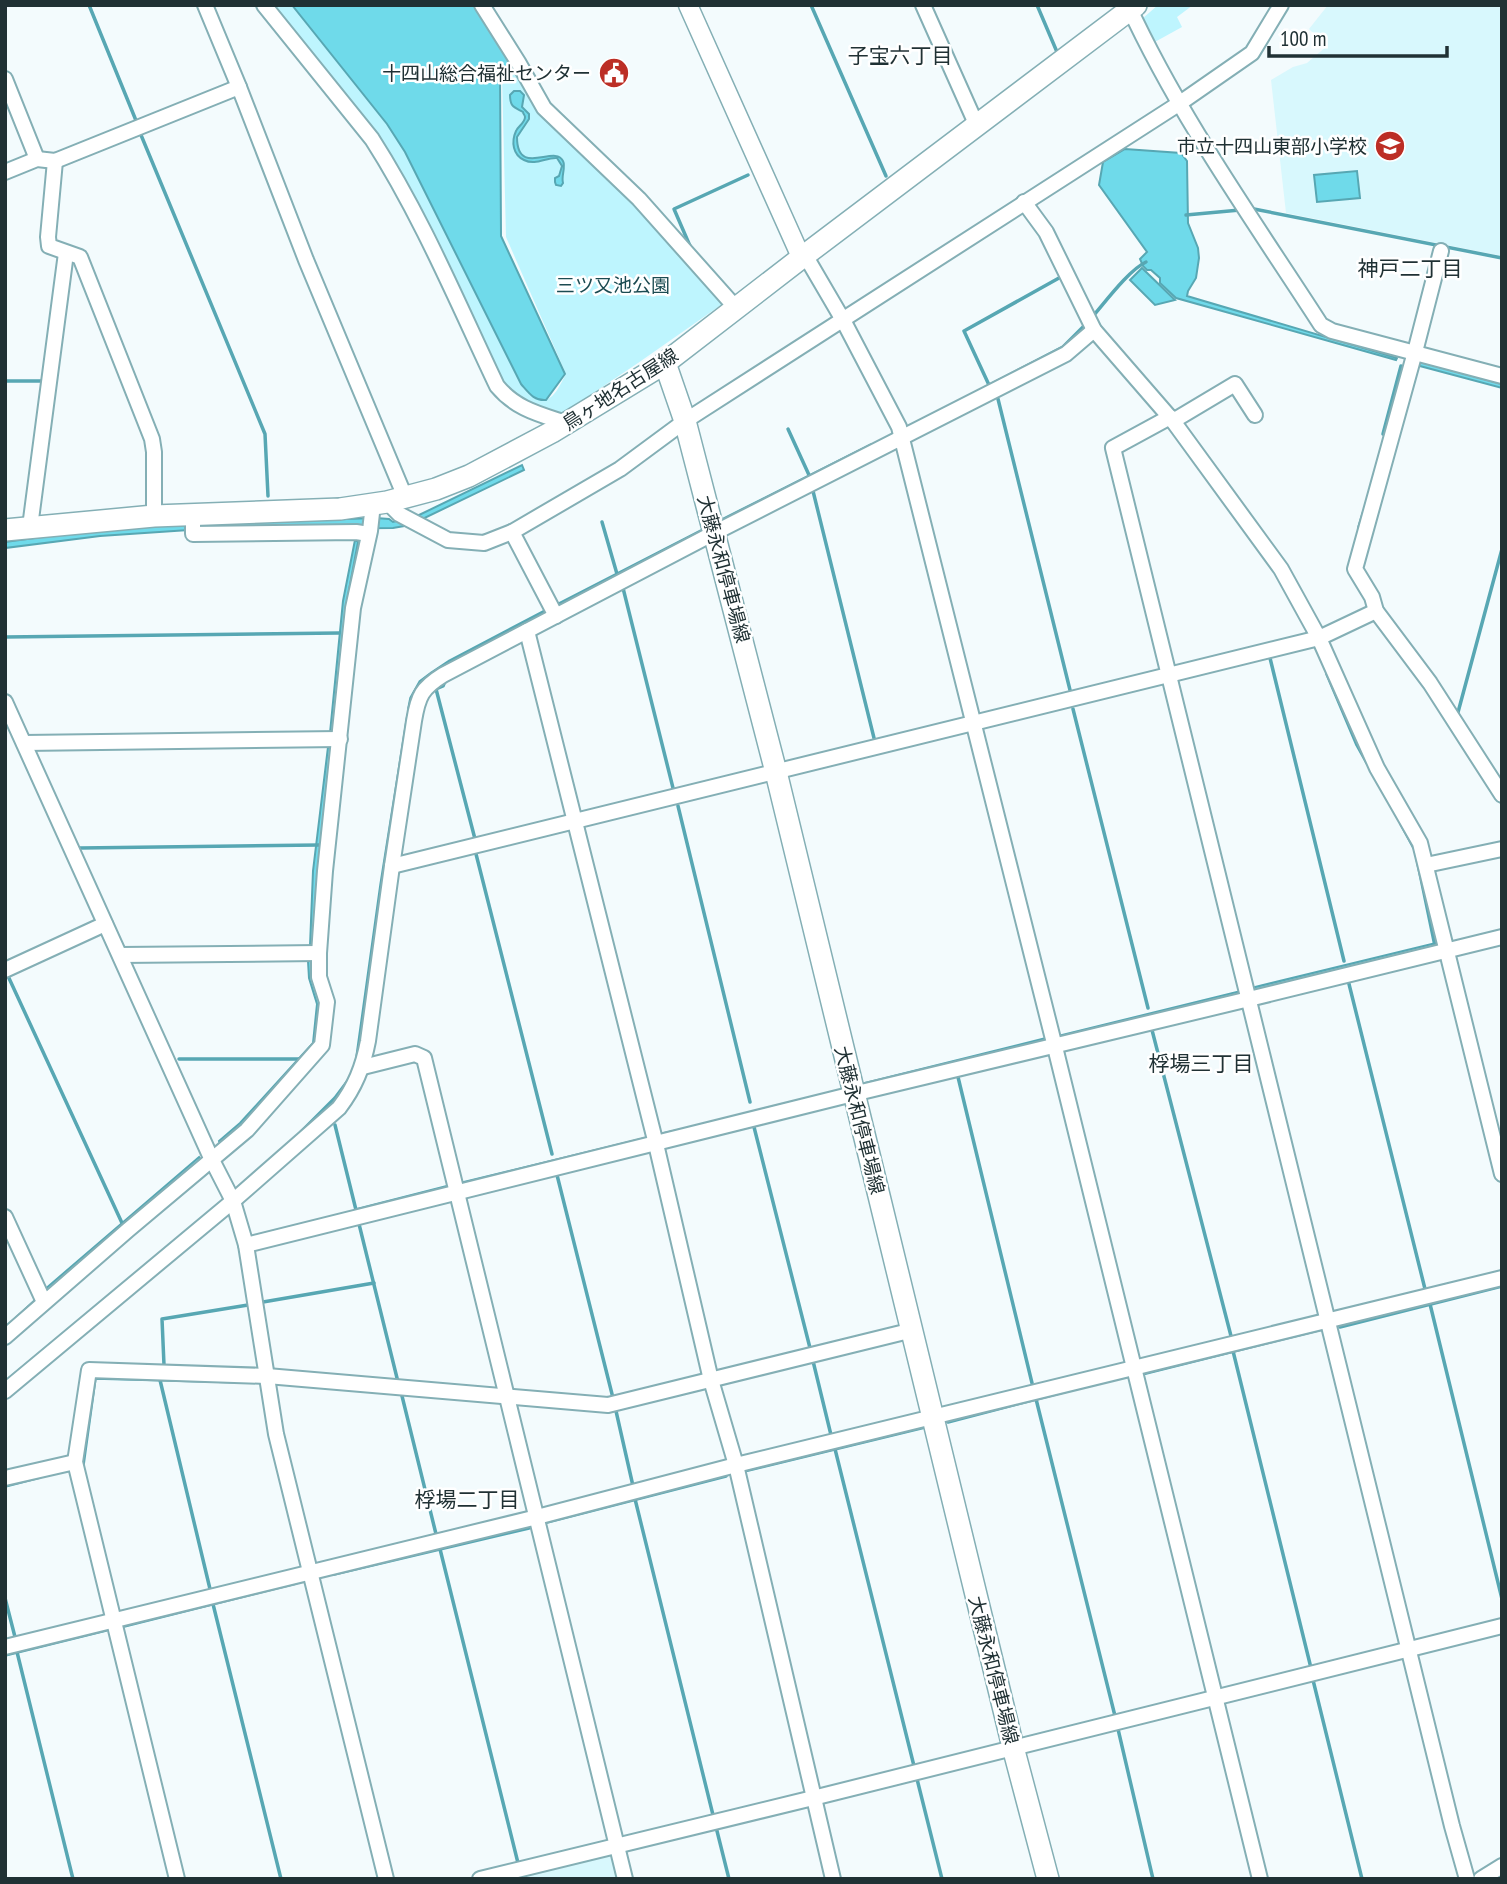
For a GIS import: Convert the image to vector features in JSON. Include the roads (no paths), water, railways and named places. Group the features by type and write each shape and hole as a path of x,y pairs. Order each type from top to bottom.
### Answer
{"main road":[{"name":"鳥ヶ地名古屋線","path":"5,530 154,516 193,522 387,506 469,476 566,423 665,362 1131,7"},
{"name":"大藤永和停車場線","path":"665,362 685,421 776,772 1013,1747 1048,1879"}],"street":[{"path":"205,5 306,260 387,506 448,540 466,543 484,543 512,531 620,468 685,421 1180,103 1252,53 1282,5"},
{"path":"264,5 372,139 385,160 424,233 498,386 507,398 517,405 566,423"},
{"path":"482,5 544,108 639,199 736,308"},
{"path":"688,5 803,256 843,320 899,428 1260,1879"},
{"path":"923,5 976,125"},
{"path":"1131,7 1157,66 1207,149 1321,325 1332,331 1502,376"},
{"path":"5,79 37,159"},
{"path":"5,172 37,159 55,161 239,87"},
{"path":"55,161 48,237 50,246 80,257 152,439 154,516"},
{"path":"1024,202 1046,232 1094,330 1171,419 1281,569 1319,638 1372,758 1420,843 1502,1174"},
{"path":"1441,251 1355,569 1372,597 1376,611 1430,683 1502,795"},
{"path":"30,527 66,253"},
{"path":"5,1391 233,1201 339,1108 350,1094 363,1067 369,1041 417,700 424,689 443,675 714,533 1066,354 1094,330"},
{"path":"1255,415 1235,384 1113,448 1466,1875"},
{"path":"5,1336 247,1130 322,1045 327,1002 319,977 319,953 353,608 369,533 387,506"},
{"path":"193,522 193,534 369,533"},
{"path":"512,531 556,616"},
{"path":"392,866 1319,638 1376,611"},
{"path":"527,631 656,1143 711,1380 736,1465 834,1879"},
{"path":"5,702 233,1201 246,1245 276,1434 386,1879"},
{"path":"24,743 340,739"},
{"path":"1426,865 1502,849"},
{"path":"5,970 105,924"},
{"path":"246,1245 1502,937"},
{"path":"120,955 319,953"},
{"path":"363,1067 415,1054 424,1058 625,1879"},
{"path":"5,1217 44,1302"},
{"path":"5,1647 1502,1278"},
{"path":"177,1879 75,1462 89,1370 267,1376 608,1405 913,1330"},
{"path":"5,1478 75,1462"},
{"path":"480,1879 1502,1626"},
{"path":"1481,1879 1502,1866"}],"water":[{"path":"292,5 477,5 512,66 500,74 501,236 565,374 546,400 535,398 521,384 405,152 387,124"},
{"path":"514,91 520,91 524,95 522,107 529,114 529,119 517,137 519,149 523,156 529,158 559,157 564,166 561,186 555,182 562,166 557,158 528,162 515,152 514,135 525,117 523,112 512,104 510,95"},
{"path":"1125,149 1181,153 1187,161 1188,223 1199,258 1196,278 1187,296 1397,358 1396,360 1176,298 1160,283 1160,278 1143,266 1140,259 1147,252 1099,185 1103,162"},
{"path":"1357,171 1360,198 1317,202 1314,175"},
{"path":"1142,268 1175,300 1155,305 1130,280"},
{"path":"1417,361 1502,384 1502,388 1416,365"},
{"path":"522,465 524,470 410,525 393,528 189,530 100,536 5,548 5,542 79,532 189,524 376,518 393,522 417,516"},
{"path":"355,540 358,542 347,601 334,733 330,733 343,601"},
{"path":"328,747 332,747 314,946 310,946 313,871"},
{"path":"1436,943 1437,948 1252,994 1251,988"},
{"path":"308,961 313,961 321,1004 317,1044 243,1127 221,1146 219,1141 240,1123 313,1043 317,1004 309,978"},
{"path":"1241,991 1242,996 1059,1042 1058,1036"},
{"path":"1046,1038 1047,1044 866,1086 865,1083"},
{"path":"199,1157 201,1161 47,1293 44,1290"}],"waterway":[{"path":"89,5 137,123"},
{"path":"811,5 886,176"},
{"path":"1037,5 1057,52"},
{"path":"141,135 265,434 268,496"},
{"path":"690,246 674,209 748,175"},
{"path":"1254,209 1502,258"},
{"path":"1186,215 1240,210"},
{"path":"1093,316 1125,279 1146,262"},
{"path":"989,385 964,331 1059,278"},
{"path":"986,387 1063,347 1084,326"},
{"path":"1383,434 1401,366"},
{"path":"5,381 44,381"},
{"path":"998,399 1070,690"},
{"path":"788,429 809,475"},
{"path":"724,519 871,445"},
{"path":"813,491 874,738"},
{"path":"1359,527 1364,511"},
{"path":"602,522 617,574"},
{"path":"557,605 701,531"},
{"path":"1457,716 1502,549"},
{"path":"623,588 673,788"},
{"path":"409,708 420,682 432,673 547,610"},
{"path":"5,637 339,633"},
{"path":"1270,658 1344,961"},
{"path":"1327,674 1367,763"},
{"path":"445,681 443,686 436,689 475,839"},
{"path":"1073,709 1148,1008"},
{"path":"357,1057 408,715"},
{"path":"678,806 750,1102"},
{"path":"1401,824 1414,848"},
{"path":"80,848 319,845"},
{"path":"476,854 552,1154"},
{"path":"1417,859 1435,946"},
{"path":"8,976 122,1223"},
{"path":"1348,980 1425,1289"},
{"path":"1152,1030 1231,1336"},
{"path":"179,1059 301,1059"},
{"path":"958,1077 1032,1383"},
{"path":"301,1132 335,1098 350,1078"},
{"path":"335,1125 356,1210 446,1187"},
{"path":"754,1127 810,1348"},
{"path":"663,1134 681,1130"},
{"path":"463,1183 644,1139"},
{"path":"557,1175 613,1398"},
{"path":"359,1224 398,1382"},
{"path":"263,1302 374,1283"},
{"path":"1340,1327 1502,1286"},
{"path":"12,1322 36,1300"},
{"path":"1430,1304 1502,1599"},
{"path":"164,1365 162,1319 248,1305"},
{"path":"10,1378 69,1329"},
{"path":"1142,1374 1322,1329"},
{"path":"1233,1351 1311,1668"},
{"path":"813,1361 831,1435"},
{"path":"83,1465 95,1378 246,1382"},
{"path":"160,1380 210,1589"},
{"path":"948,1422 1071,1390"},
{"path":"402,1396 436,1534"},
{"path":"1036,1399 1115,1716"},
{"path":"616,1411 633,1486"},
{"path":"744,1471 925,1427"},
{"path":"835,1449 914,1766"},
{"path":"547,1522 726,1476"},
{"path":"5,1486 40,1477"},
{"path":"635,1499 713,1815"},
{"path":"334,1574 529,1528"},
{"path":"440,1549 518,1863"},
{"path":"124,1626 296,1583"},
{"path":"5,1598 15,1637"},
{"path":"213,1604 281,1879"},
{"path":"5,1655 106,1630"},
{"path":"17,1652 73,1879"},
{"path":"1313,1680 1362,1879"},
{"path":"1118,1729 1153,1879"},
{"path":"917,1779 942,1879"},
{"path":"717,1831 729,1879"}],"place":[{"name":"十四山総合福祉センター","path":"614,73"},
{"name":"市立十四山東部小学校","path":"1390,146"}],"district":[{"name":"子宝六丁目","path":"900,55"},
{"name":"神戸二丁目","path":"1410,268"},
{"name":"桴場三丁目","path":"1201,1063"},
{"name":"桴場二丁目","path":"467,1499"}],"park label":[{"name":"三ツ又池公園","path":"613,285"}]}
